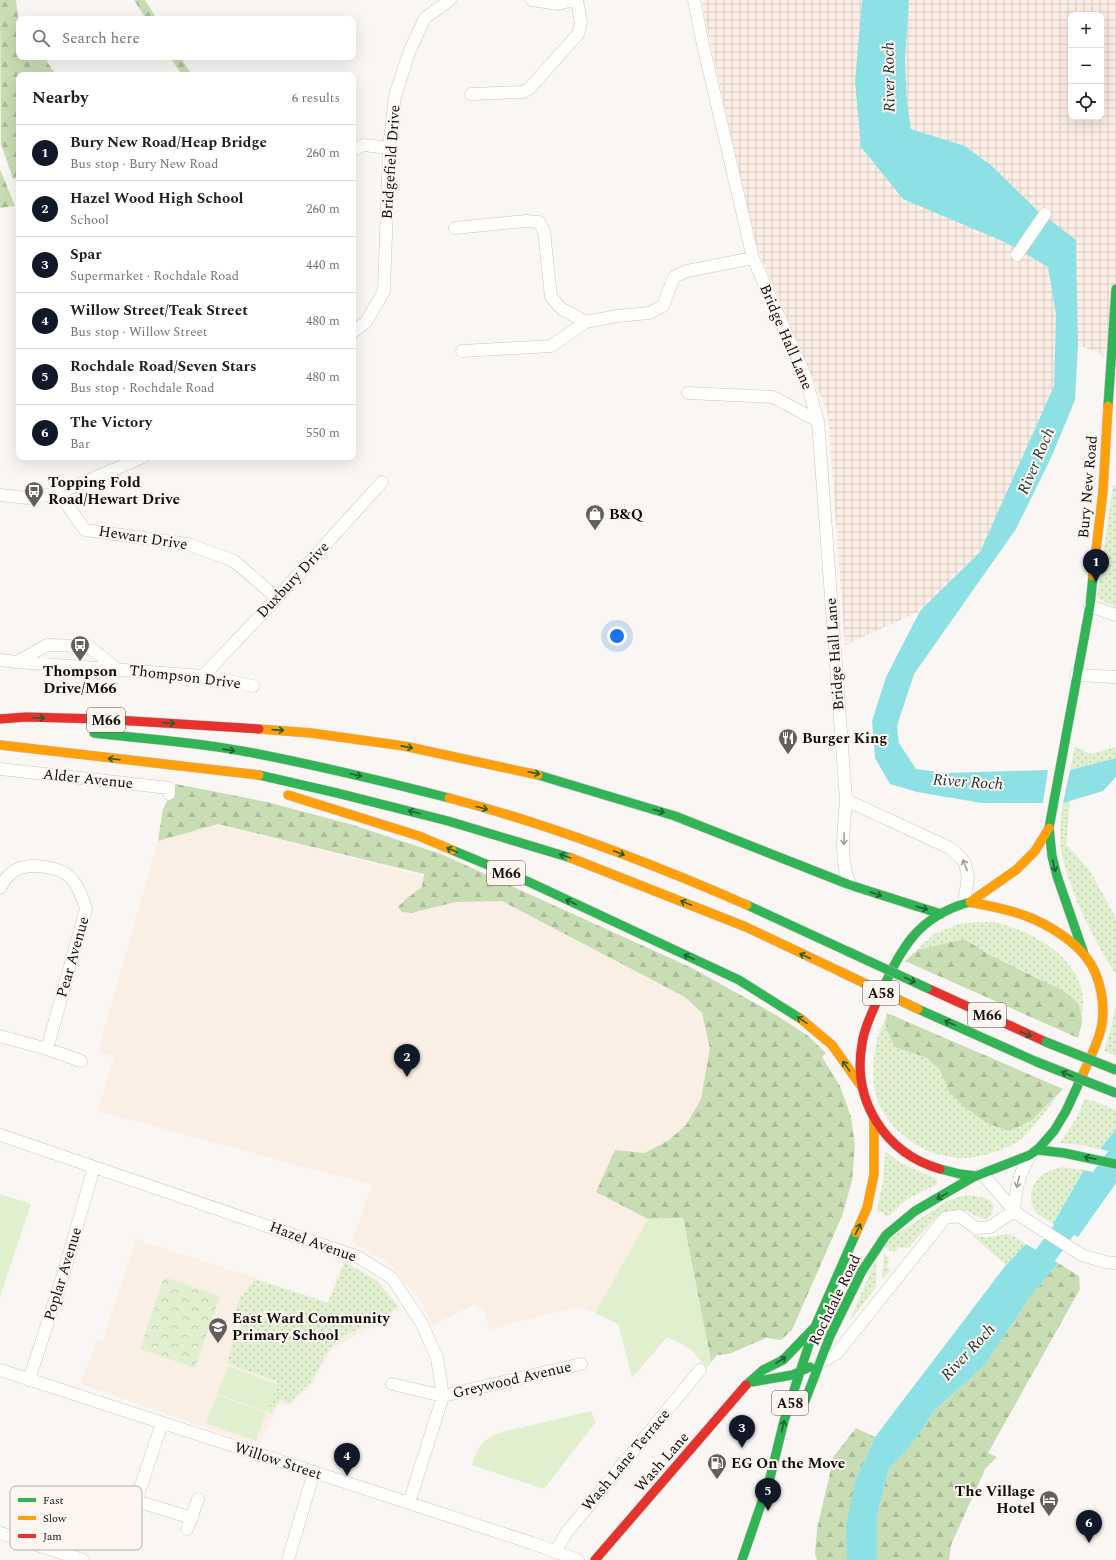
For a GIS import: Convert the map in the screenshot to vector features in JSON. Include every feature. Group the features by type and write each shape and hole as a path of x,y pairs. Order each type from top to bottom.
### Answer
{"main road":[{"name":"Bury New Road","path":"1086,957 1057,876 1052,856 1049,828 1076,675 1090,606 1103,491 1114,344 1116,289"},
{"name":"M66","path":"0,719 26,717 100,719 211,726 311,733 404,746 544,776 675,816 850,885"},
{"path":"0,726 15,727"},
{"name":"M66","path":"85,732 248,752 390,783 504,813 657,867 749,905 1046,1042 1116,1070"},
{"name":"M66","path":"0,745 152,764 249,773 448,821 564,855 746,927 918,1009 1037,1062 1116,1093"},
{"name":"M66","path":"152,764 229,781"},
{"name":"M66","path":"276,792 419,836 529,882 739,980 806,1022 832,1045 860,1086"},
{"name":"Bury New Road","path":"967,903 1016,870 1035,851 1049,828"},
{"path":"850,885 902,903 941,914"},
{"name":"A58","path":"967,903 999,908 1033,919 1053,930 1086,957 1097,977 1101,991 1102,1021 1098,1037 1066,1111 1052,1133 1034,1152 978,1175 944,1171 920,1163 892,1144 874,1119 860,1086 860,1065 866,1029 897,956 918,928 941,914 967,903"},
{"path":"1097,977 1111,992"},
{"name":"Rochdale Road","path":"742,1560 770,1478 784,1421 814,1329 867,1208 874,1174 874,1119"},
{"path":"1034,1152 1064,1153 1116,1164"},
{"name":"Rochdale Road","path":"800,1412 830,1336 862,1271 886,1235 915,1211 978,1175"},
{"name":"Wash Lane","path":"595,1560 749,1382 763,1370 782,1360 799,1346 814,1329"},
{"path":"749,1382 792,1375 821,1362"},
{"name":"Rochdale Road","path":"770,1478 789,1440"}],"street":[{"name":"Bridgefield Drive","path":"356,330 366,322 384,291 388,148 395,96 410,50 426,18 450,0"},
{"path":"537,1 558,4 572,0"},
{"path":"471,94 523,92 529,89 578,34 581,23 577,0"},
{"name":"Bridge Hall Lane","path":"694,0 753,258 804,373 818,421 846,800 843,860 846,876 850,885"},
{"path":"356,149 364,145 388,148"},
{"path":"1017,255 1045,214"},
{"path":"455,228 526,220 539,222 544,231 551,297 562,309 586,322"},
{"path":"462,351 550,346 586,322 617,316 649,313 663,306 674,277 687,271 753,258"},
{"path":"688,393 773,397 818,421"},
{"path":"0,495 27,498 59,493 136,460"},
{"name":"Duxbury Drive","path":"203,676 277,598 382,482"},
{"name":"Hewart Drive","path":"59,493 85,530 188,544 234,561 277,598"},
{"path":"1090,606 1116,615"},
{"name":"Thompson Drive","path":"16,662 47,645 88,646 117,669"},
{"name":"Thompson Drive","path":"0,660 203,676 253,686"},
{"path":"1076,675 1116,677"},
{"name":"Alder Avenue","path":"0,769 169,788 168,794"},
{"path":"846,800 950,848 964,861 968,877 967,903"},
{"name":"Pear Avenue","path":"0,888 8,875 17,869 29,866 51,867 70,877 80,889 86,909 47,1049"},
{"path":"0,1036 47,1049 81,1061"},
{"name":"Hazel Avenue","path":"0,1135 358,1257 392,1278 422,1324 437,1358 443,1396 409,1503"},
{"path":"821,1362 837,1353 945,1218 960,1216 976,1228 990,1228 1014,1211 1018,1181 1022,1168 1034,1152"},
{"name":"Poplar Avenue","path":"29,1380 64,1272 94,1167"},
{"path":"978,1175 1014,1211 1025,1219 1082,1255 1105,1262 1116,1263"},
{"name":"Greywood Avenue","path":"443,1396 581,1364"},
{"name":"Willow Street","path":"0,1370 409,1503 578,1560"},
{"name":"Wash Lane Terrace","path":"554,1552 567,1532 700,1370"},
{"path":"392,1384 443,1396"},
{"path":"141,1486 162,1423"},
{"path":"290,1560 314,1472"},
{"path":"142,1504 190,1524 198,1498"},
{"path":"0,1533 10,1536"},
{"path":"52,1550 83,1560"}],"shaded area":[{"path":"702,0 862,0 855,81 1002,241 1048,267 1056,315 1054,386 980,552 920,611 845,645 828,413 755,243"},
{"path":"909,0 1116,0 1116,326 1103,357 1099,353 1078,345 1076,240 1040,213 992,166 965,146 911,129 907,102 905,61"},
{"path":"218,824 486,892 685,997 702,1013 710,1048 702,1098 686,1125 668,1141 644,1153 615,1151 596,1191 648,1219 595,1313 582,1307 551,1313 489,1330 484,1310 473,1305 433,1325 418,1297 390,1264 352,1242 372,1185 98,1111 114,1056 98,1051 158,841"},
{"name":"East Ward Community Primary School","path":"136,1239 327,1302 344,1260 377,1280 401,1309 331,1350 311,1386 290,1406 278,1404 259,1446 81,1384 97,1339 102,1341"}],"green space":[{"path":"0,0 16,0 18,16 16,16 16,60 46,60 54,72 16,72 16,178 13,179 1,144"},
{"path":"134,0 145,0 155,16 144,16"},
{"path":"172,60 182,60 190,72 180,72"},
{"path":"0,169 15,206 0,208"},
{"path":"1113,485 1116,485 1116,607 1097,598"},
{"path":"1075,746 1090,754 1116,747 1116,758 1070,770"},
{"path":"176,784 267,802 353,825 441,854 692,968 776,1015 807,1035 826,1053 822,1057 840,1086 851,1117 855,1146 852,1181 842,1216 792,1330 781,1340 766,1338 729,1354 717,1355 711,1362 683,1218 648,1219 596,1192 615,1150 644,1153 668,1141 686,1125 701,1099 710,1048 702,1013 685,997 502,901 456,902 411,913 402,912 398,907 422,887 424,874 218,824 158,841 163,809"},
{"path":"1070,801 1066,844 1090,871 1116,918 1116,975 1091,931 1069,881 1064,865 1060,843 1061,820 1063,803"},
{"path":"987,922 1002,924 1027,933 1051,948 1071,967 1078,978 1083,994 1082,1021 1079,1004 1039,978 990,955 964,939 905,961 934,934 962,923"},
{"path":"964,939 990,955 1064,991 1079,1004 1082,1021 1078,1038 905,961 919,950"},
{"path":"1115,1007 1116,1056 1104,1051 1112,1025"},
{"path":"887,1013 886,1029 895,1047 927,1058 940,1070 949,1092 962,1105 986,1123 1032,1120 1063,1089 1028,1132 1017,1142 991,1153 969,1158 949,1157 936,1154 911,1141 900,1133 890,1123 877,1099 874,1087 875,1050 878,1036"},
{"path":"887,1013 1063,1089 1032,1120 1009,1131 986,1123 962,1105 949,1092 940,1070 927,1058 895,1047 886,1029"},
{"path":"1085,1098 1116,1110 1116,1129 1100,1149 1060,1143 1076,1119"},
{"path":"885,1151 899,1162 937,1179 937,1184 907,1199 888,1217 877,1210 883,1182"},
{"path":"1063,1167 1084,1170 1053,1224 1036,1212 1031,1199 1031,1192 1036,1181 1045,1173"},
{"path":"0,1194 31,1204 0,1297"},
{"path":"966,1195 978,1196 991,1201 994,1207 991,1215 986,1219 962,1210 947,1212 932,1222 908,1248 899,1247 894,1253 885,1247 889,1239 947,1201"},
{"path":"683,1218 711,1362 707,1368 689,1348 667,1337 632,1378 618,1324 595,1313 648,1219"},
{"path":"1007,1234 1014,1236 1026,1244 1006,1265 972,1235 993,1237"},
{"path":"884,1253 889,1259 887,1266 890,1271 882,1280"},
{"path":"877,1257 876,1287 849,1322"},
{"path":"345,1262 377,1281 399,1307 339,1339 329,1349 311,1382 289,1403 280,1400 271,1413 267,1412 278,1382 227,1363 235,1336 230,1334 242,1326 244,1318 231,1326 240,1298 255,1279 328,1303"},
{"path":"1058,1263 1079,1276 1080,1289 988,1453 997,1457 985,1469 951,1545 949,1560 877,1560 877,1515 889,1469 912,1444 935,1410 984,1366 1030,1297"},
{"path":"164,1277 220,1296 195,1368 140,1349"},
{"path":"228,1366 277,1384 267,1412 217,1394"},
{"path":"217,1395 266,1413 256,1441 206,1423"},
{"path":"591,1411 596,1422 544,1489 472,1465 476,1453 481,1445 499,1433"},
{"path":"856,1428 875,1437 855,1482 847,1560 817,1560 815,1554 817,1529 834,1456"}],"water":[{"path":"862,0 909,0 905,61 907,102 911,129 965,146 992,166 1040,213 1017,249 1002,241 903,199 861,147 855,81"},
{"path":"1045,216 1076,240 1078,345 1075,400 1051,458 1016,529 914,674 897,726 899,743 916,769 945,773 1048,770 1043,803 982,803 917,792 890,784 875,758 872,721 886,677 920,611 980,552 1054,386 1056,315 1048,267 1022,252"},
{"path":"1116,758 1116,777 1103,791 1063,803 1070,770"},
{"path":"1116,1129 1116,1153 1100,1149"},
{"path":"1084,1170 1116,1178 1116,1183 1078,1237 1053,1224"},
{"path":"1026,1244 1058,1263 1030,1297 984,1366 935,1410 912,1444 889,1469 877,1515 877,1560 847,1560 846,1527 855,1482 875,1437 1006,1265"}],"waterway":[{"name":"River Roch","path":"1028,1279 1116,1159"}],"traffic: fast":[{"path":"1108,406 1116,289"},
{"path":"1084,954 1057,876 1052,856 1049,828 1090,606 1093,576"},
{"path":"94,733 190,743 248,752 399,785 449,798"},
{"path":"259,775 448,821 571,858"},
{"path":"538,775 675,816 850,885 941,914"},
{"path":"452,850 529,882 739,980 801,1019"},
{"path":"877,1001 902,952 922,927 935,917 970,902"},
{"path":"747,905 849,952"},
{"path":"849,952 927,988"},
{"path":"918,1009 1037,1062"},
{"path":"1046,1042 1116,1070"},
{"path":"1037,1062 1116,1093"},
{"path":"940,1169 976,1176 1030,1155 1039,1148 1054,1131 1066,1111 1083,1074"},
{"path":"1038,1150 1064,1153 1116,1164"},
{"path":"805,1401 830,1336 862,1271 886,1235 915,1211 975,1176"},
{"path":"742,1560 770,1478 784,1421 814,1329 856,1233"},
{"path":"746,1385 763,1370 783,1360 813,1329"},
{"path":"752,1382 792,1375 810,1367"}],"traffic: slow":[{"path":"1093,576 1103,491 1108,406"},
{"path":"259,729 311,733 404,746 538,775"},
{"path":"0,745 259,775"},
{"path":"288,795 419,836 452,850"},
{"path":"449,798 526,820 601,846 674,874 747,905"},
{"path":"970,902 1016,870 1035,851 1049,828"},
{"path":"571,858 746,927 841,972"},
{"path":"970,902 1012,911 1042,923 1074,944 1086,957 1099,982 1103,1011 1101,1029 1083,1074"},
{"path":"841,972 918,1009"},
{"path":"801,1019 832,1045 861,1086"},
{"path":"856,1233 867,1208 874,1174 874,1119"}],"traffic: jam":[{"path":"0,719 26,717 100,719 259,729"},
{"path":"927,988 1046,1042"},
{"path":"877,1001 863,1038 860,1065 862,1085 868,1104 877,1122 903,1151 920,1161 940,1169"},
{"path":"595,1560 746,1385"}],"place":[{"name":"Topping Fold Road/Hewart Drive","path":"34,508"},
{"name":"B&Q","path":"595,531"},
{"name":"Bury New Road/Heap Bridge","path":"1096,582"},
{"name":"Thompson Drive/M66","path":"80,662"},
{"name":"Burger King","path":"788,755"},
{"name":"Hazel Wood High School","path":"407,1077"},
{"name":"East Ward Community Primary School","path":"218,1344"},
{"name":"Spar","path":"742,1448"},
{"name":"Willow Street/Teak Street","path":"347,1476"},
{"name":"EG On the Move","path":"717,1480"},
{"name":"Rochdale Road/Seven Stars","path":"768,1511"},
{"name":"The Village Hotel","path":"1049,1517"},
{"name":"The Victory","path":"1089,1543"}]}
